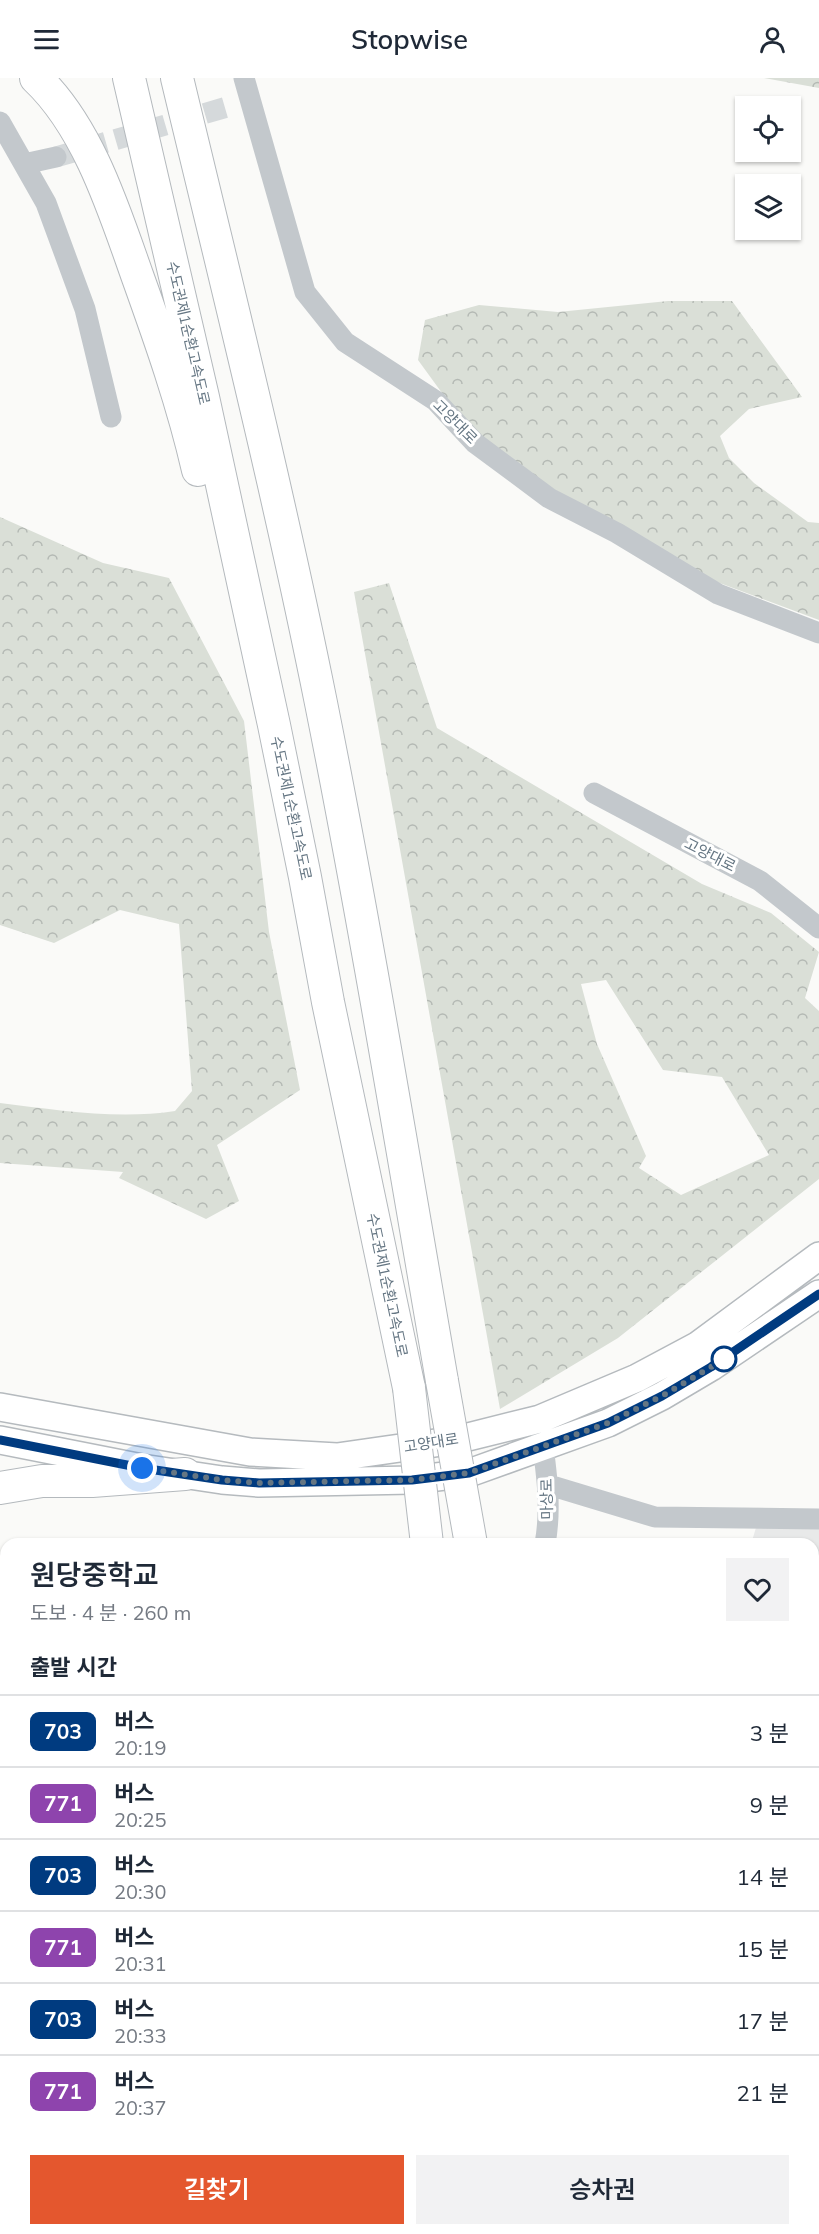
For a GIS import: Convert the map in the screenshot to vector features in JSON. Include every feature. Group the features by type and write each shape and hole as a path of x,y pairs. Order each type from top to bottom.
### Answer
{"highway":[{"path":"36,78 70,121 91,158 111,201 159,334 192,443 228,595 274,725"},
{"name":"수도권제1순환고속도로","path":"129,78 203,397 305,877 328,1002 409,1388 426,1538"},
{"path":"177,78 274,482 321,701 350,851 470,1538"},
{"path":"0,1488 42,1481 92,1481 185,1474"}],"main road":[{"name":"고양대로","path":"0,1407 250,1452 337,1456 456,1440 540,1419 637,1378 697,1346 819,1256"},
{"path":"0,1440 185,1474 259,1483 412,1480 469,1473 608,1423 662,1396 711,1367 819,1294"}],"street":[{"name":"고양대로","path":"244,78 242,104 305,292 345,342 436,401 475,443 549,498 617,533 718,594 819,633"},
{"path":"0,122 46,203 85,309 111,417"},
{"path":"24,164 56,157"},
{"name":"고양대로","path":"594,793 760,881 819,928"},
{"name":"마상로","path":"540,1419 549,1485 546,1538"},
{"path":"549,1485 655,1517 819,1519"}],"shaded area":[{"path":"819,1509 819,1538 753,1538 759,1518"}],"green space":[{"path":"764,78 819,78 819,88"},
{"path":"668,301 732,301 802,397 749,409 720,436 729,458 754,483 808,522 819,523 819,620 717,582 504,461 442,393 418,360 425,320 479,305 558,312"},
{"path":"0,517 103,563 169,578 244,721 269,932 300,1090 217,1145 239,1201 206,1219 119,1178 123,1172 0,1163 0,1103 88,1113 153,1114 175,1111 192,1091 179,924 120,910 54,943 0,925"},
{"path":"389,583 437,728 702,884 771,913 819,952 805,998 819,1011 819,1179 618,1338 500,1409 354,592","holes":["606,980 663,1070 722,1077 769,1155 681,1195 639,1168 646,1156 597,1044 581,984"]}],"tunnel":[{"path":"56,157 234,105"}],"bus line":[{"name":"703","path":"0,1440 142,1468 259,1483 412,1480 469,1473 608,1423 662,1396 776,1325 819,1294"}],"route":[{"path":"142,1468 259,1483 412,1480 469,1473 608,1423 662,1396 728,1357 724,1359"}]}
